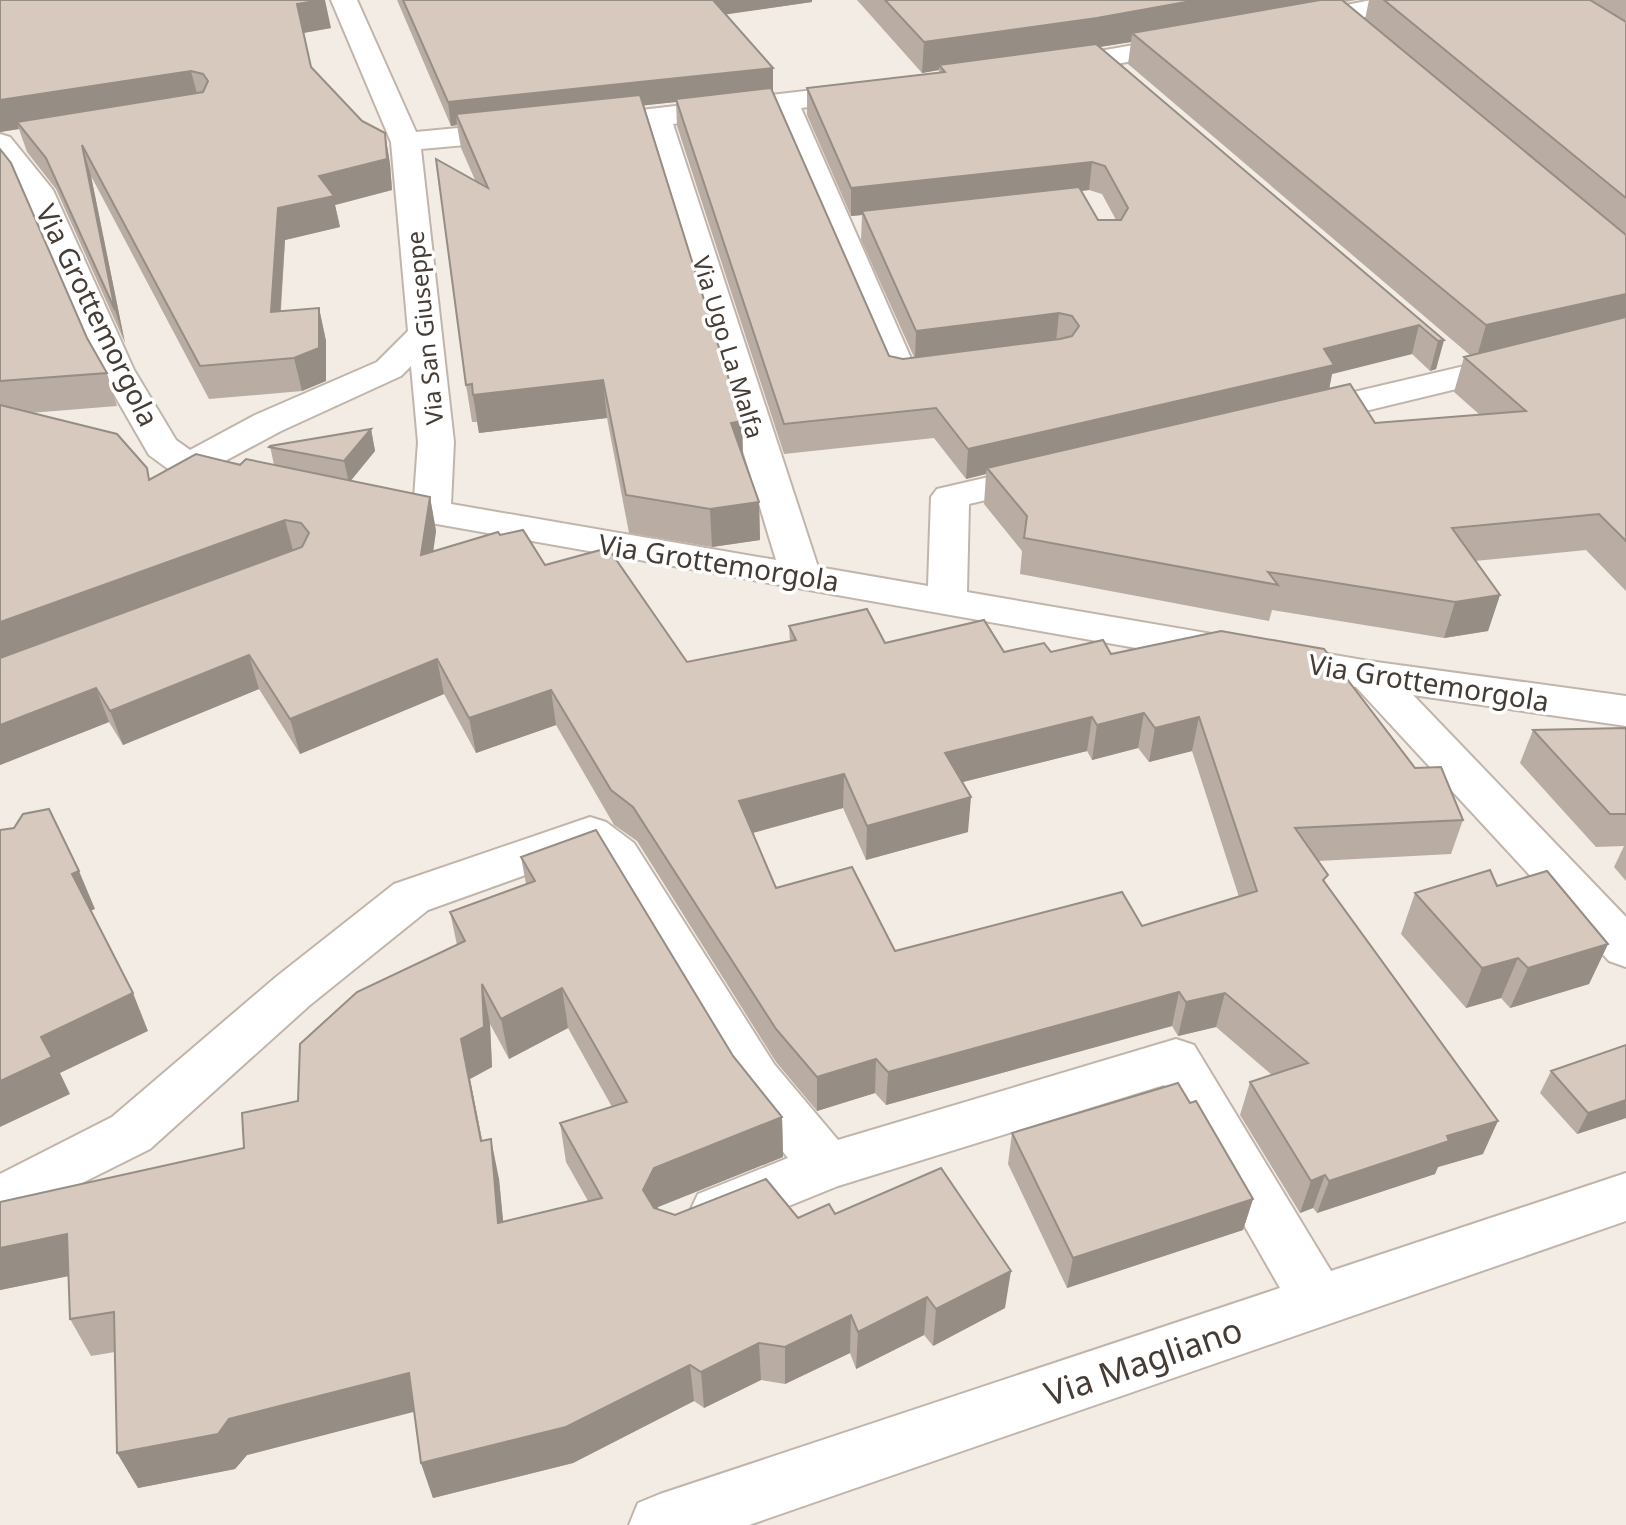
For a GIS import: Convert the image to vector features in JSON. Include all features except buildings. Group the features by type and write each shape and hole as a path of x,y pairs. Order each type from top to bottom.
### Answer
{"street":[{"name":"Via San Giuseppe","path":"344,0 406,142 436,442 432,514"},
{"path":"1266,29 1330,7 1409,0"},
{"path":"1330,7 1364,34"},
{"path":"1026,70 1102,60 1207,40"},
{"path":"1102,60 1126,80"},
{"path":"406,142 657,118 890,89"},
{"path":"784,103 856,227 901,375 963,367"},
{"name":"Via Ugo La Malfa","path":"657,118 801,576"},
{"name":"Via Grottemorgola","path":"11,142 38,190 117,370 162,447 188,466 280,484"},
{"path":"188,466 268,423 389,369 425,333"},
{"path":"1270,422 1457,366 1626,338"},
{"path":"947,601 950,497 1072,469"},
{"name":"Via Grottemorgola","path":"341,496 1369,675 1626,711"},
{"path":"1369,675 1626,948"},
{"path":"0,1200 131,1133 293,991 411,897 590,834 618,855 756,1079 827,1166"},
{"path":"678,1227 827,1166 1176,1060 1318,1301"},
{"name":"Via Magliano","path":"660,1525 1626,1197"}]}
